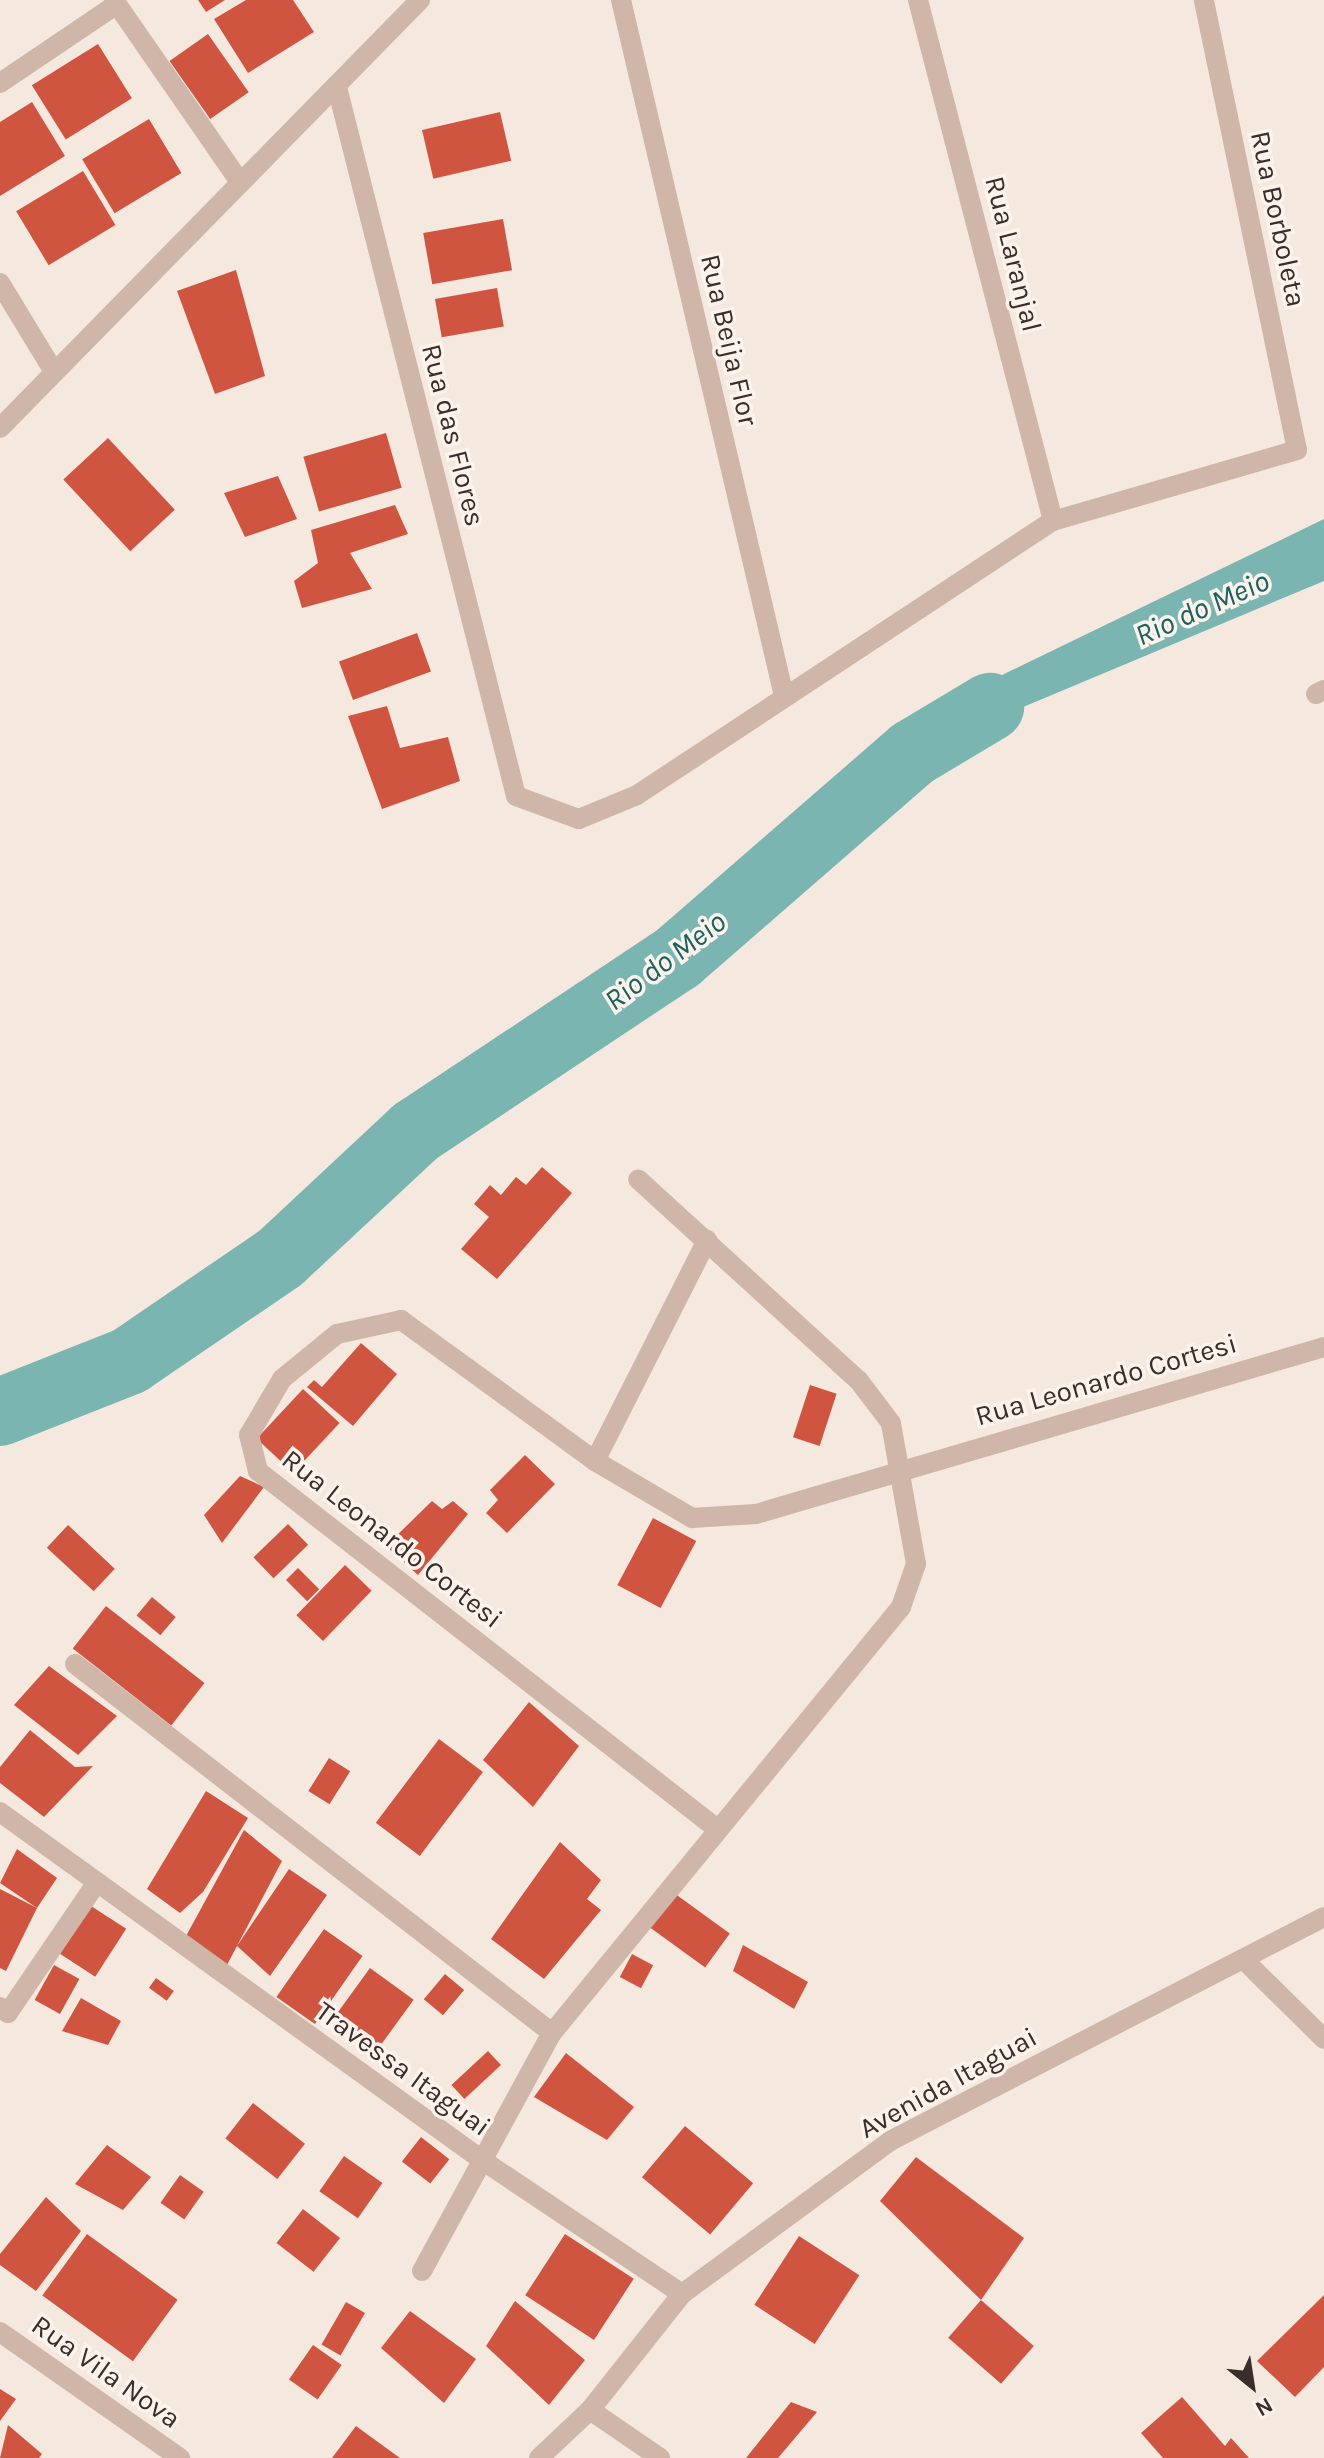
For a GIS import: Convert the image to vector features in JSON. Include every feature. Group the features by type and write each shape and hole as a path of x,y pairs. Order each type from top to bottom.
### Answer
{"street":[{"path":"0,428 53,370 420,0"},
{"name":"Rua Beija Flor","path":"621,0 783,692"},
{"name":"Rua Laranjal","path":"918,0 1053,521"},
{"name":"Rua Borboleta","path":"1053,521 1297,450 1204,0"},
{"path":"0,83 116,2 240,182"},
{"name":"Rua das Flores","path":"337,87 516,796 579,819 637,795 783,692"},
{"path":"0,283 53,370"},
{"path":"783,692 1053,521"},
{"path":"422,2271 552,2033 716,1828 901,1607 916,1564 904,1467 891,1423 859,1381 638,1179"},
{"path":"595,1461 707,1240"},
{"name":"Rua Leonardo Cortesi","path":"716,1828 258,1471 249,1435 282,1379 337,1334 401,1320 595,1461 692,1518 756,1514 904,1467 1324,1347"},
{"path":"75,1664 552,2033"},
{"name":"Travessa Itaguai","path":"0,1812 482,2160 682,2294"},
{"path":"0,2007 8,2013 97,1882"},
{"name":"Avenida Itaguai","path":"539,2458 590,2410 682,2294 890,2141 1324,1917"},
{"path":"1243,1959 1324,2039"},
{"name":"Rua Vila Nova","path":"0,2332 180,2458"},
{"path":"590,2410 660,2458"}],"water":[{"path":"1324,519 1324,581 913,753 795,856 900,734 1006,673"}],"building":[{"path":"198,0 225,0 206,12"},
{"path":"246,0 293,0 314,32 248,73 214,19"},
{"path":"208,34 249,92 210,119 169,61"},
{"path":"98,44 132,98 66,140 32,85"},
{"path":"32,102 65,156 0,196 0,122"},
{"path":"500,112 511,161 433,179 422,130"},
{"path":"149,119 181,173 115,213 82,159"},
{"path":"83,171 115,225 49,265 16,211"},
{"path":"503,219 512,270 432,284 423,233"},
{"path":"236,270 265,376 215,394 177,291"},
{"path":"497,288 504,326 442,337 435,299"},
{"path":"386,433 402,488 319,511 303,457"},
{"path":"108,438 175,510 130,551 63,480"},
{"path":"278,476 297,519 245,537 224,493"},
{"path":"395,505 408,534 350,553 372,589 302,608 294,581 318,563 311,530"},
{"path":"417,633 431,672 353,700 339,661"},
{"path":"387,706 400,748 448,737 460,781 382,809 348,716"},
{"path":"542,1167 572,1193 497,1279 461,1249 489,1217 474,1204 490,1185 501,1195 516,1177 526,1185"},
{"path":"361,1343 397,1374 353,1426 307,1387 314,1380 322,1387"},
{"path":"810,1385 837,1394 820,1446 793,1437"},
{"path":"303,1389 340,1423 293,1473 257,1439"},
{"path":"525,1455 555,1484 507,1533 486,1513 498,1500 490,1490"},
{"path":"240,1476 264,1487 222,1543 204,1515"},
{"path":"432,1501 442,1509 453,1501 468,1514 418,1575 386,1546"},
{"path":"653,1518 696,1541 661,1608 617,1585"},
{"path":"288,1524 308,1545 274,1578 253,1557"},
{"path":"68,1525 115,1569 94,1591 47,1548"},
{"path":"345,1565 372,1591 323,1641 296,1615"},
{"path":"298,1568 319,1589 307,1601 286,1580"},
{"path":"152,1597 176,1617 160,1635 137,1615"},
{"path":"106,1606 205,1683 171,1726 73,1649"},
{"path":"49,1666 117,1716 78,1755 14,1705"},
{"path":"529,1702 579,1746 533,1807 483,1760"},
{"path":"30,1730 75,1767 93,1766 44,1817 0,1783 0,1767"},
{"path":"439,1739 483,1772 420,1856 376,1823"},
{"path":"329,1758 350,1771 330,1804 308,1791"},
{"path":"206,1791 248,1818 203,1892 180,1913 147,1889"},
{"path":"244,1830 282,1861 227,1965 186,1936"},
{"path":"560,1842 601,1880 587,1899 601,1910 544,1979 491,1939"},
{"path":"17,1849 57,1878 37,1908 0,1883"},
{"path":"289,1869 327,1895 270,1976 237,1946"},
{"path":"0,1889 37,1908 6,1971 0,1968"},
{"path":"674,1893 730,1934 705,1968 649,1927"},
{"path":"91,1906 126,1929 95,1977 60,1954"},
{"path":"324,1929 363,1956 315,2024 276,1997"},
{"path":"743,1945 808,1982 794,2009 733,1971"},
{"path":"632,1954 653,1965 641,1988 620,1977"},
{"path":"54,1965 79,1979 60,2014 35,2000"},
{"path":"370,1968 414,2000 378,2048 335,2017"},
{"path":"445,1974 464,1990 443,2015 424,1999"},
{"path":"156,1978 174,1991 167,2001 149,1988"},
{"path":"81,1998 121,2021 108,2045 62,2031"},
{"path":"488,2051 501,2065 464,2099 451,2085"},
{"path":"566,2053 634,2107 607,2140 534,2097"},
{"path":"253,2103 305,2144 277,2179 225,2138"},
{"path":"685,2126 753,2183 710,2235 642,2177"},
{"path":"421,2137 449,2159 430,2184 402,2161"},
{"path":"107,2145 151,2177 123,2210 75,2184"},
{"path":"344,2156 383,2183 358,2218 319,2191"},
{"path":"916,2157 1024,2238 981,2300 880,2201"},
{"path":"180,2175 204,2192 184,2219 160,2203"},
{"path":"46,2197 81,2231 36,2291 0,2265 0,2254"},
{"path":"303,2209 340,2238 314,2272 277,2243"},
{"path":"87,2234 178,2300 133,2361 42,2295"},
{"path":"565,2234 634,2279 594,2340 525,2295"},
{"path":"799,2236 859,2275 815,2344 754,2305"},
{"path":"1324,2295 1324,2367 1295,2397 1257,2361"},
{"path":"981,2300 1034,2346 1001,2384 948,2338"},
{"path":"515,2301 585,2360 549,2405 486,2346"},
{"path":"346,2302 365,2313 341,2355 322,2344"},
{"path":"410,2311 476,2359 444,2403 381,2348"},
{"path":"313,2345 342,2365 318,2399 289,2379"},
{"path":"0,2389 16,2399 0,2421"},
{"path":"1182,2397 1225,2446 1231,2438 1249,2458 1163,2458 1141,2433"},
{"path":"791,2402 817,2412 778,2458 746,2458"},
{"path":"8,2425 42,2454 39,2458 0,2458"},
{"path":"356,2426 400,2458 332,2458"}],"waterway":[{"name":"Rio do Meio","path":"0,1412 129,1361 280,1258 415,1132 677,958 913,753 990,707"}]}
